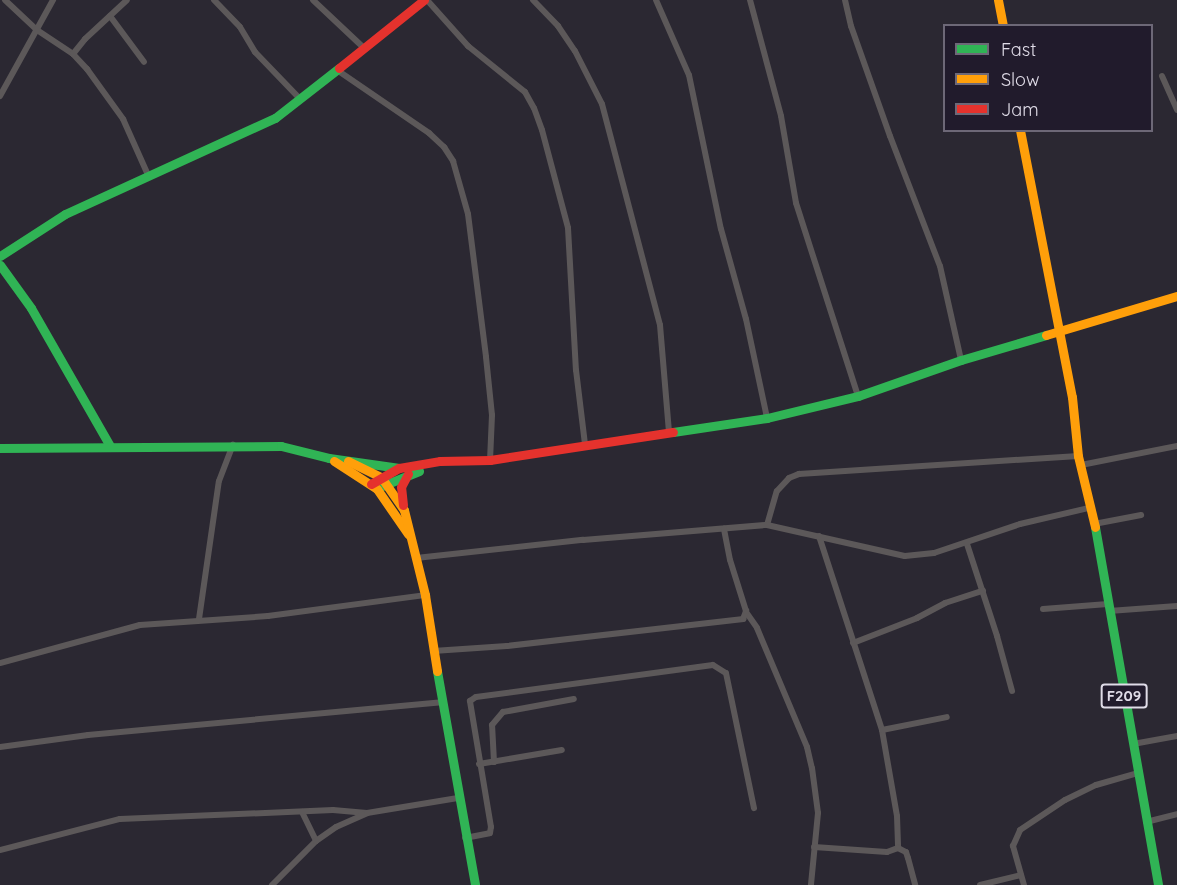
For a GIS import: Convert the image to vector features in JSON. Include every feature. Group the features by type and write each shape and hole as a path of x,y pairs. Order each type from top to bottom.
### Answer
{"street":[{"path":"5,0 38,30 73,54 123,119 148,175"},
{"path":"0,96 53,0"},
{"path":"73,54 127,0"},
{"path":"214,0 240,27 255,52 300,99"},
{"path":"313,0 364,48"},
{"path":"0,256 65,214 275,118 425,0 468,45 525,92 542,130 568,228 576,370 585,444"},
{"path":"533,0 558,26 575,51 602,104 660,325 669,432"},
{"path":"656,0 689,75 721,229 746,319 767,418"},
{"path":"750,0 782,116 796,203 858,396"},
{"path":"844,0 850,26 940,266 961,360"},
{"path":"998,0 1003,24"},
{"path":"110,16 144,62"},
{"path":"337,70 429,133 444,147 453,161 468,214 484,334 492,415 490,460"},
{"path":"1162,76 1177,110"},
{"name":"F209","path":"1020,132 1072,398 1080,460 1094,524 1158,885"},
{"path":"0,266 30,308 110,446"},
{"path":"0,447 281,446 328,458 404,471 426,470 440,461 490,460 767,418 858,396 961,360 1177,297"},
{"path":"199,619 219,481 233,446"},
{"path":"767,525 777,491 789,477 799,474 1080,460 1177,446"},
{"path":"328,458 374,487 413,541"},
{"path":"348,461 384,481 404,510"},
{"path":"374,487 404,471"},
{"path":"404,471 401,487 404,510 425,595 441,702 465,838 476,885"},
{"path":"416,558 583,540 767,525 905,556 934,553 967,544 1020,524 1089,508"},
{"path":"1094,524 1141,515"},
{"path":"724,529 730,560 746,611 757,628 807,747 816,789 818,813 811,885"},
{"path":"819,536 882,730 897,816 898,848"},
{"path":"967,544 1012,692"},
{"path":"853,643 917,618 945,603 982,591"},
{"path":"0,663 140,625 268,615 425,595"},
{"path":"1043,609 1177,606"},
{"path":"433,651 738,621 745,618 746,611"},
{"path":"465,838 490,834 468,707 470,701 476,698 713,665 726,673 754,808"},
{"path":"494,762 492,725 503,712 574,699"},
{"path":"0,747 78,736 441,702"},
{"path":"882,730 947,717"},
{"path":"1133,744 1177,736"},
{"path":"479,764 562,750"},
{"path":"1024,885 1013,846 1020,830 1065,800 1086,790 1138,773"},
{"path":"272,885 316,841 336,827 368,813 458,798"},
{"path":"0,850 120,819 333,810 368,813"},
{"path":"302,812 316,841"},
{"path":"1146,822 1177,814"},
{"path":"814,847 887,852 898,848 906,852 915,885"},
{"path":"980,885 1021,875"}],"traffic: fast":[{"path":"0,256 65,214 275,118 339,68"},
{"path":"0,265 31,308 110,446"},
{"path":"673,432 767,418 858,396 961,360 1046,335"},
{"path":"0,448 281,446 329,458 399,468"},
{"path":"382,486 419,471"},
{"path":"1095,527 1158,885"},
{"path":"437,671 475,885"}],"traffic: slow":[{"path":"998,0 1003,24"},
{"path":"1020,132 1072,397 1078,456 1095,527"},
{"path":"1046,335 1177,296"},
{"path":"334,461 377,489 408,534"},
{"path":"348,461 381,477 404,510 425,595 437,671"}],"traffic: jam":[{"path":"339,68 424,0"},
{"path":"371,484 399,468 440,461 490,460 673,432"},
{"path":"403,505 401,487 408,474"}]}
